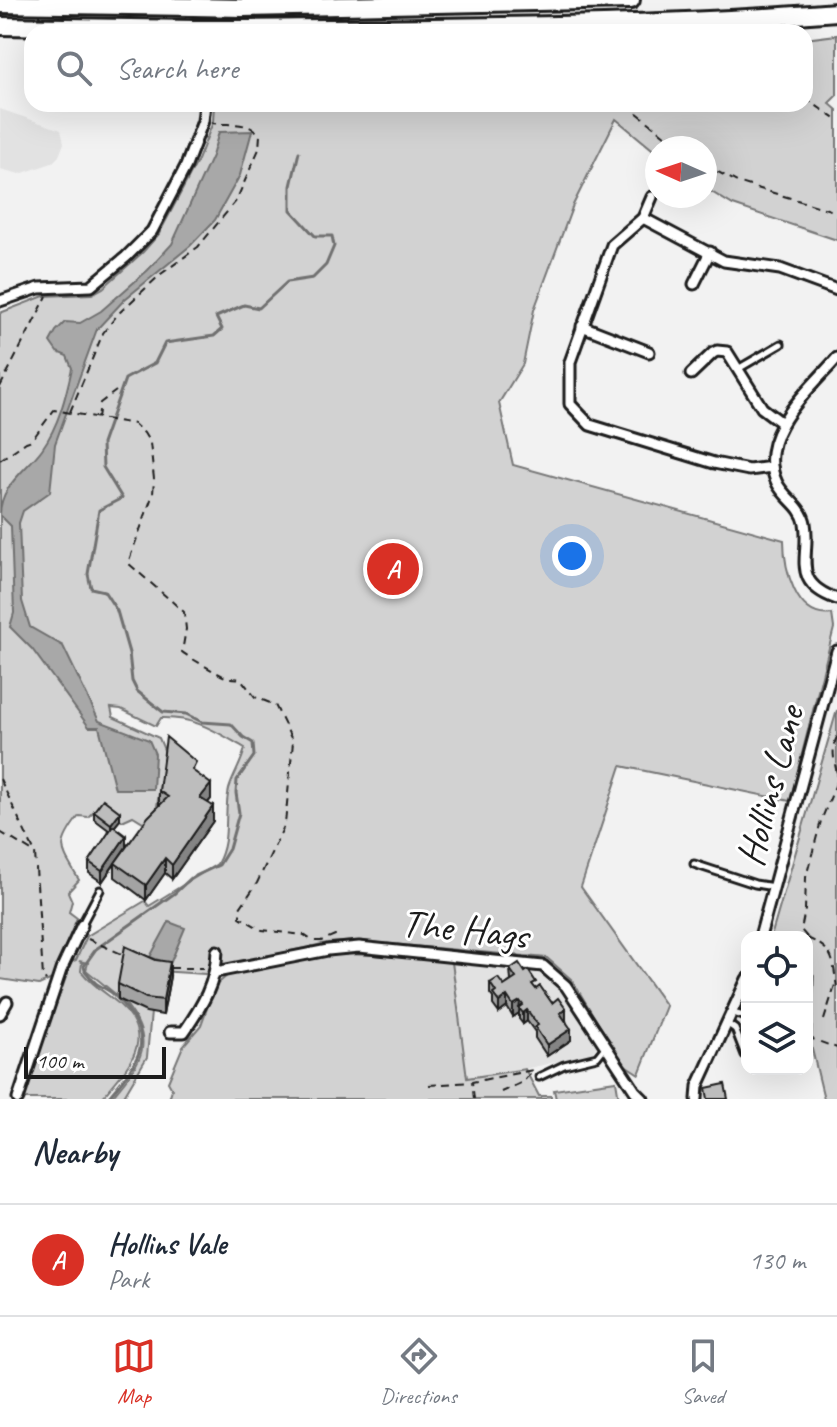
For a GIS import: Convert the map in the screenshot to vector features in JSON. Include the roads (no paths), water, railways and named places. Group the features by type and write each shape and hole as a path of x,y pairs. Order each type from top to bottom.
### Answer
{"highway":[{"path":"0,4 243,8 631,0"},
{"path":"583,24 756,19 837,12"},
{"path":"0,26 24,26"}],"street":[{"path":"204,24 210,0"},
{"path":"0,301 51,287 83,288 96,283 152,231 186,166 204,112"},
{"path":"647,208 643,218 612,245 570,362 570,404 590,425 714,463 749,470 772,467"},
{"path":"643,218 724,261 780,269 837,290"},
{"path":"694,284 710,252"},
{"path":"582,326 649,352"},
{"path":"691,374 717,351 727,352 762,408 782,423"},
{"path":"837,358 782,423 772,451 772,467 778,486 804,518 806,535 803,554 807,576 827,596 837,599"},
{"name":"Hollins Lane","path":"762,931 837,651"},
{"path":"18,1099 61,970 82,925"},
{"name":"The Hags","path":"216,972 359,947 543,966 566,986 643,1099"},
{"path":"170,1032 184,1032 203,1005 216,972 217,951"},
{"path":"697,1099 698,1086 741,994"},
{"path":"0,1014 7,1002"}],"lane":[{"path":"738,369 781,344"},
{"path":"694,864 774,887"},
{"path":"82,925 100,890"},
{"path":"733,1013 741,1015"},
{"path":"728,1024 735,1029 741,1045"},
{"path":"539,1077 564,1065 597,1057 606,1047"}],"waterway":[{"path":"107,1099 136,1060 140,1036 127,1010 94,981 84,966 96,949 175,893 191,878 219,865 229,849 239,813 237,780 254,756 253,743 231,724 202,722 186,714 163,712 137,691 132,681 129,653 117,611 104,591 91,588 88,574 99,510 122,498 103,467 102,444 125,379 155,363 165,343 214,336 222,329 216,317 244,305 259,308 287,282 313,278 326,265 334,246 332,236 315,236 291,210 291,186 299,152"}],"place":[{"name":"Hollins Vale","path":"393,569"}]}
